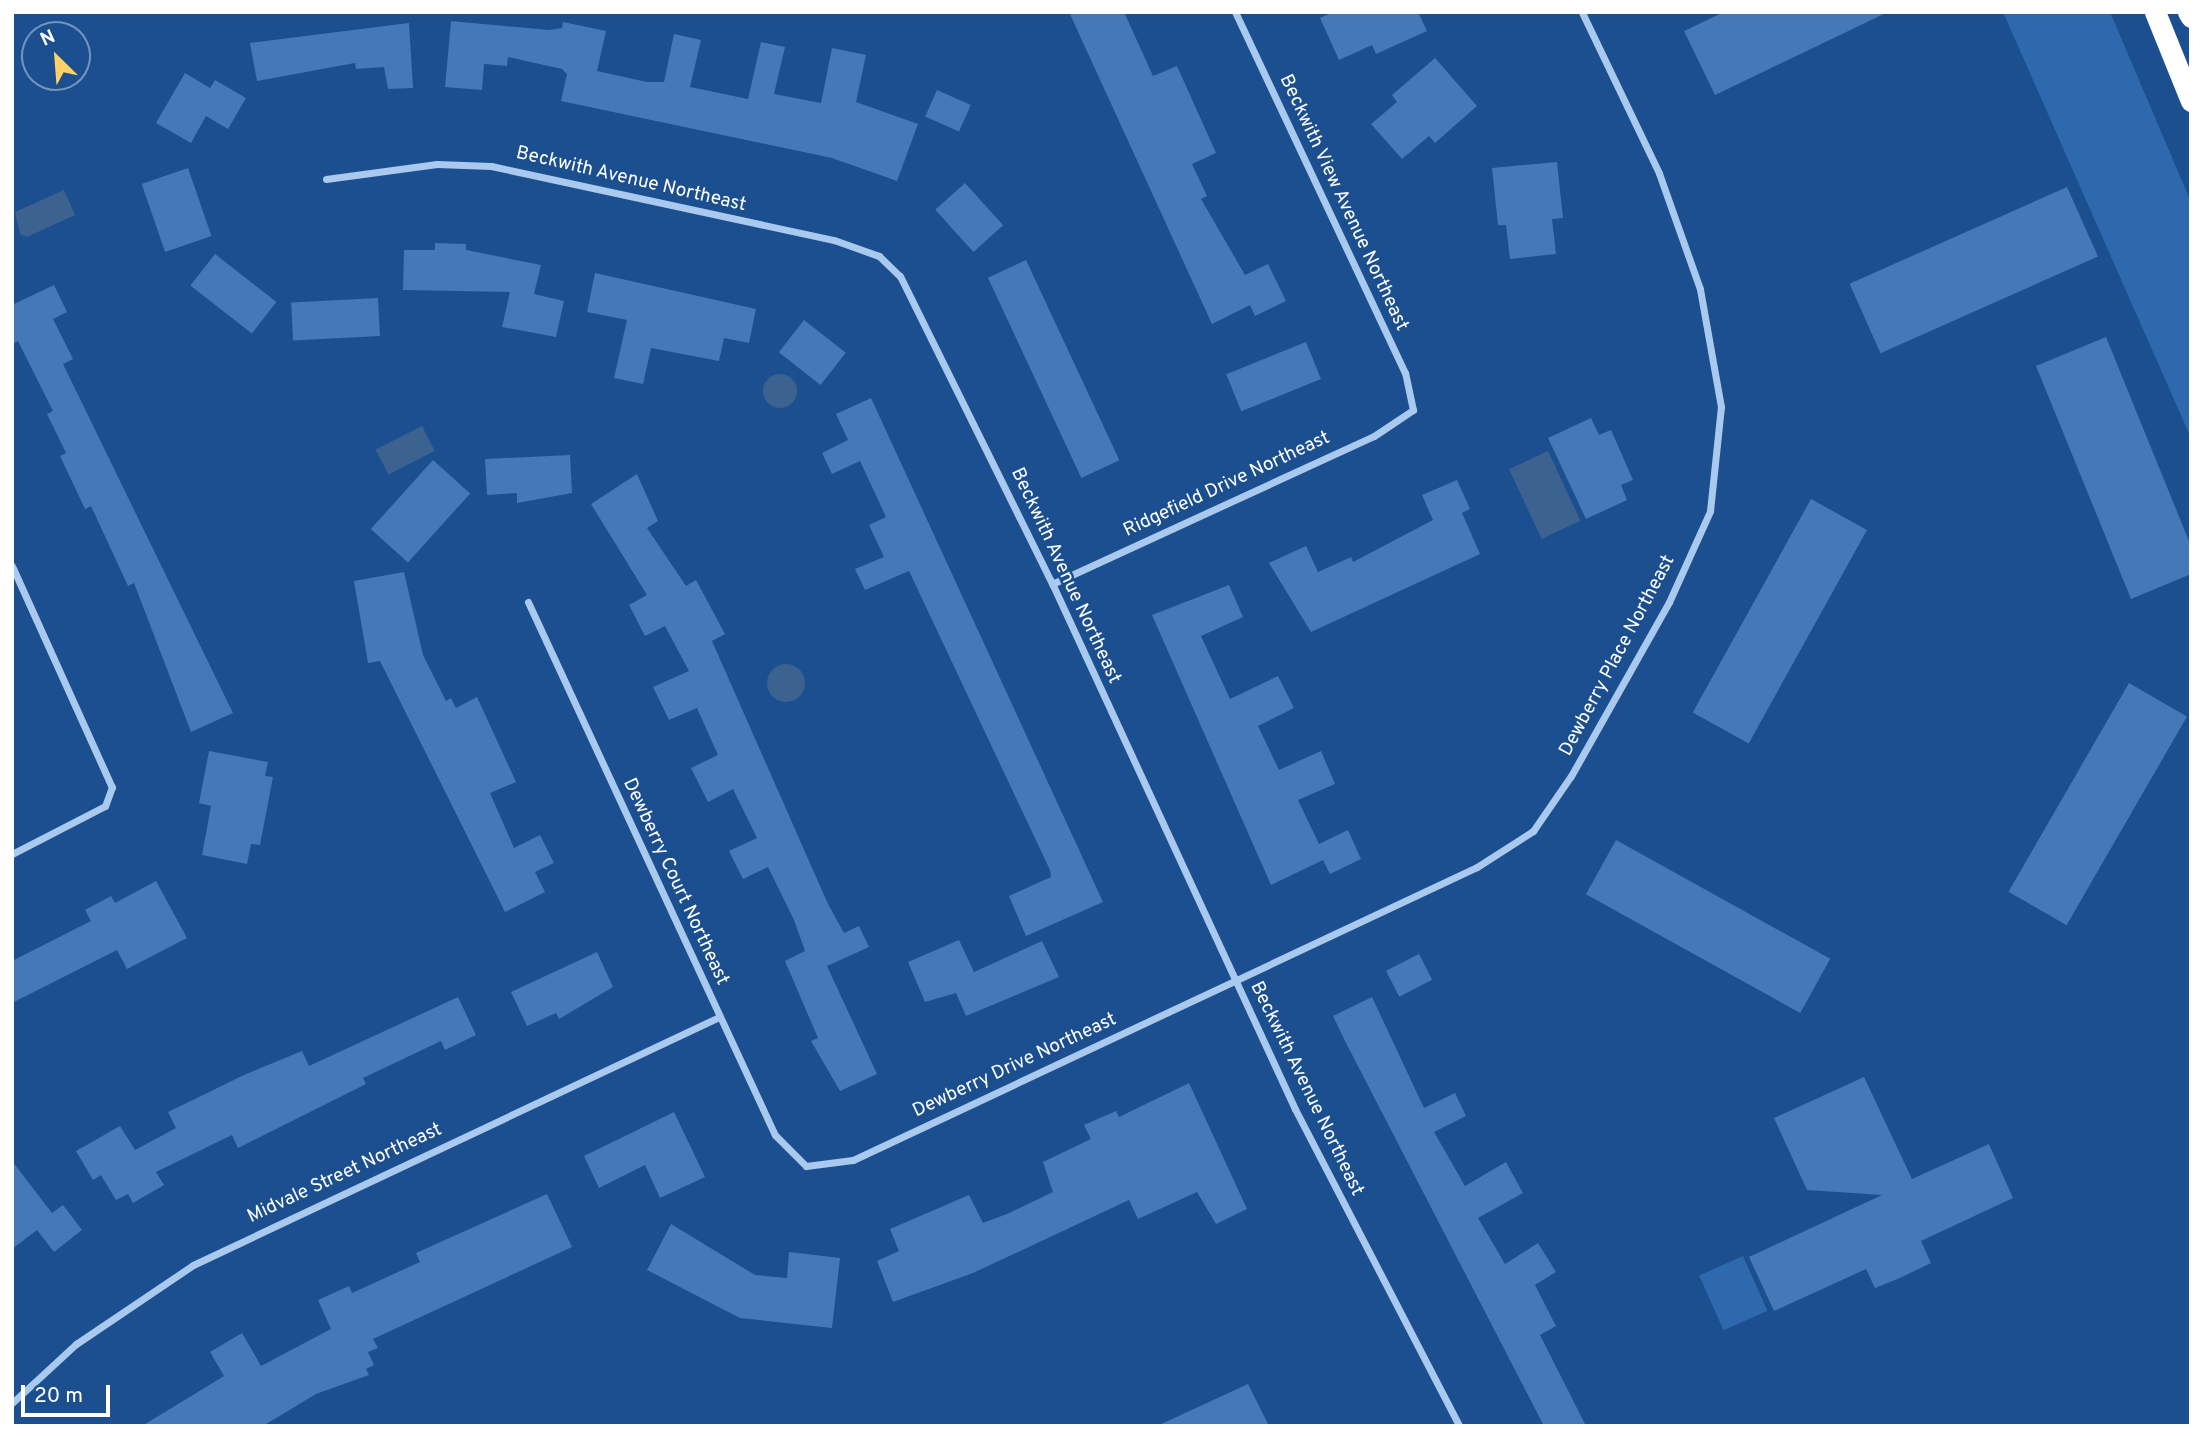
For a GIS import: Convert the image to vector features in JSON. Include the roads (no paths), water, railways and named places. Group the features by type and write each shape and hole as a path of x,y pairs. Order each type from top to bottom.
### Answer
{"highway":[{"path":"2155,12 2191,102"},
{"path":"2188,12 2191,17"}],"street":[{"name":"Beckwith View Avenue Northeast","path":"1236,12 1405,373 1413,410"},
{"name":"Dewberry Place Northeast","path":"1235,979 1477,867 1533,831 1669,602 1710,511 1721,407 1700,289 1659,173 1583,12"},
{"name":"Beckwith Avenue Northeast","path":"326,179 437,164 491,166 834,240 878,256 900,276 923,313 1235,979 1459,1426"},
{"name":"Ridgefield Drive Northeast","path":"1052,584 1374,436 1413,410"},
{"path":"12,566 112,787 105,806 12,854"},
{"name":"Dewberry Court Northeast","path":"528,602 775,1135 806,1166"},
{"name":"Dewberry Drive Northeast","path":"806,1166 853,1160 1235,979"},
{"name":"Midvale Street Northeast","path":"12,1404 76,1344 193,1265 719,1017"}]}
